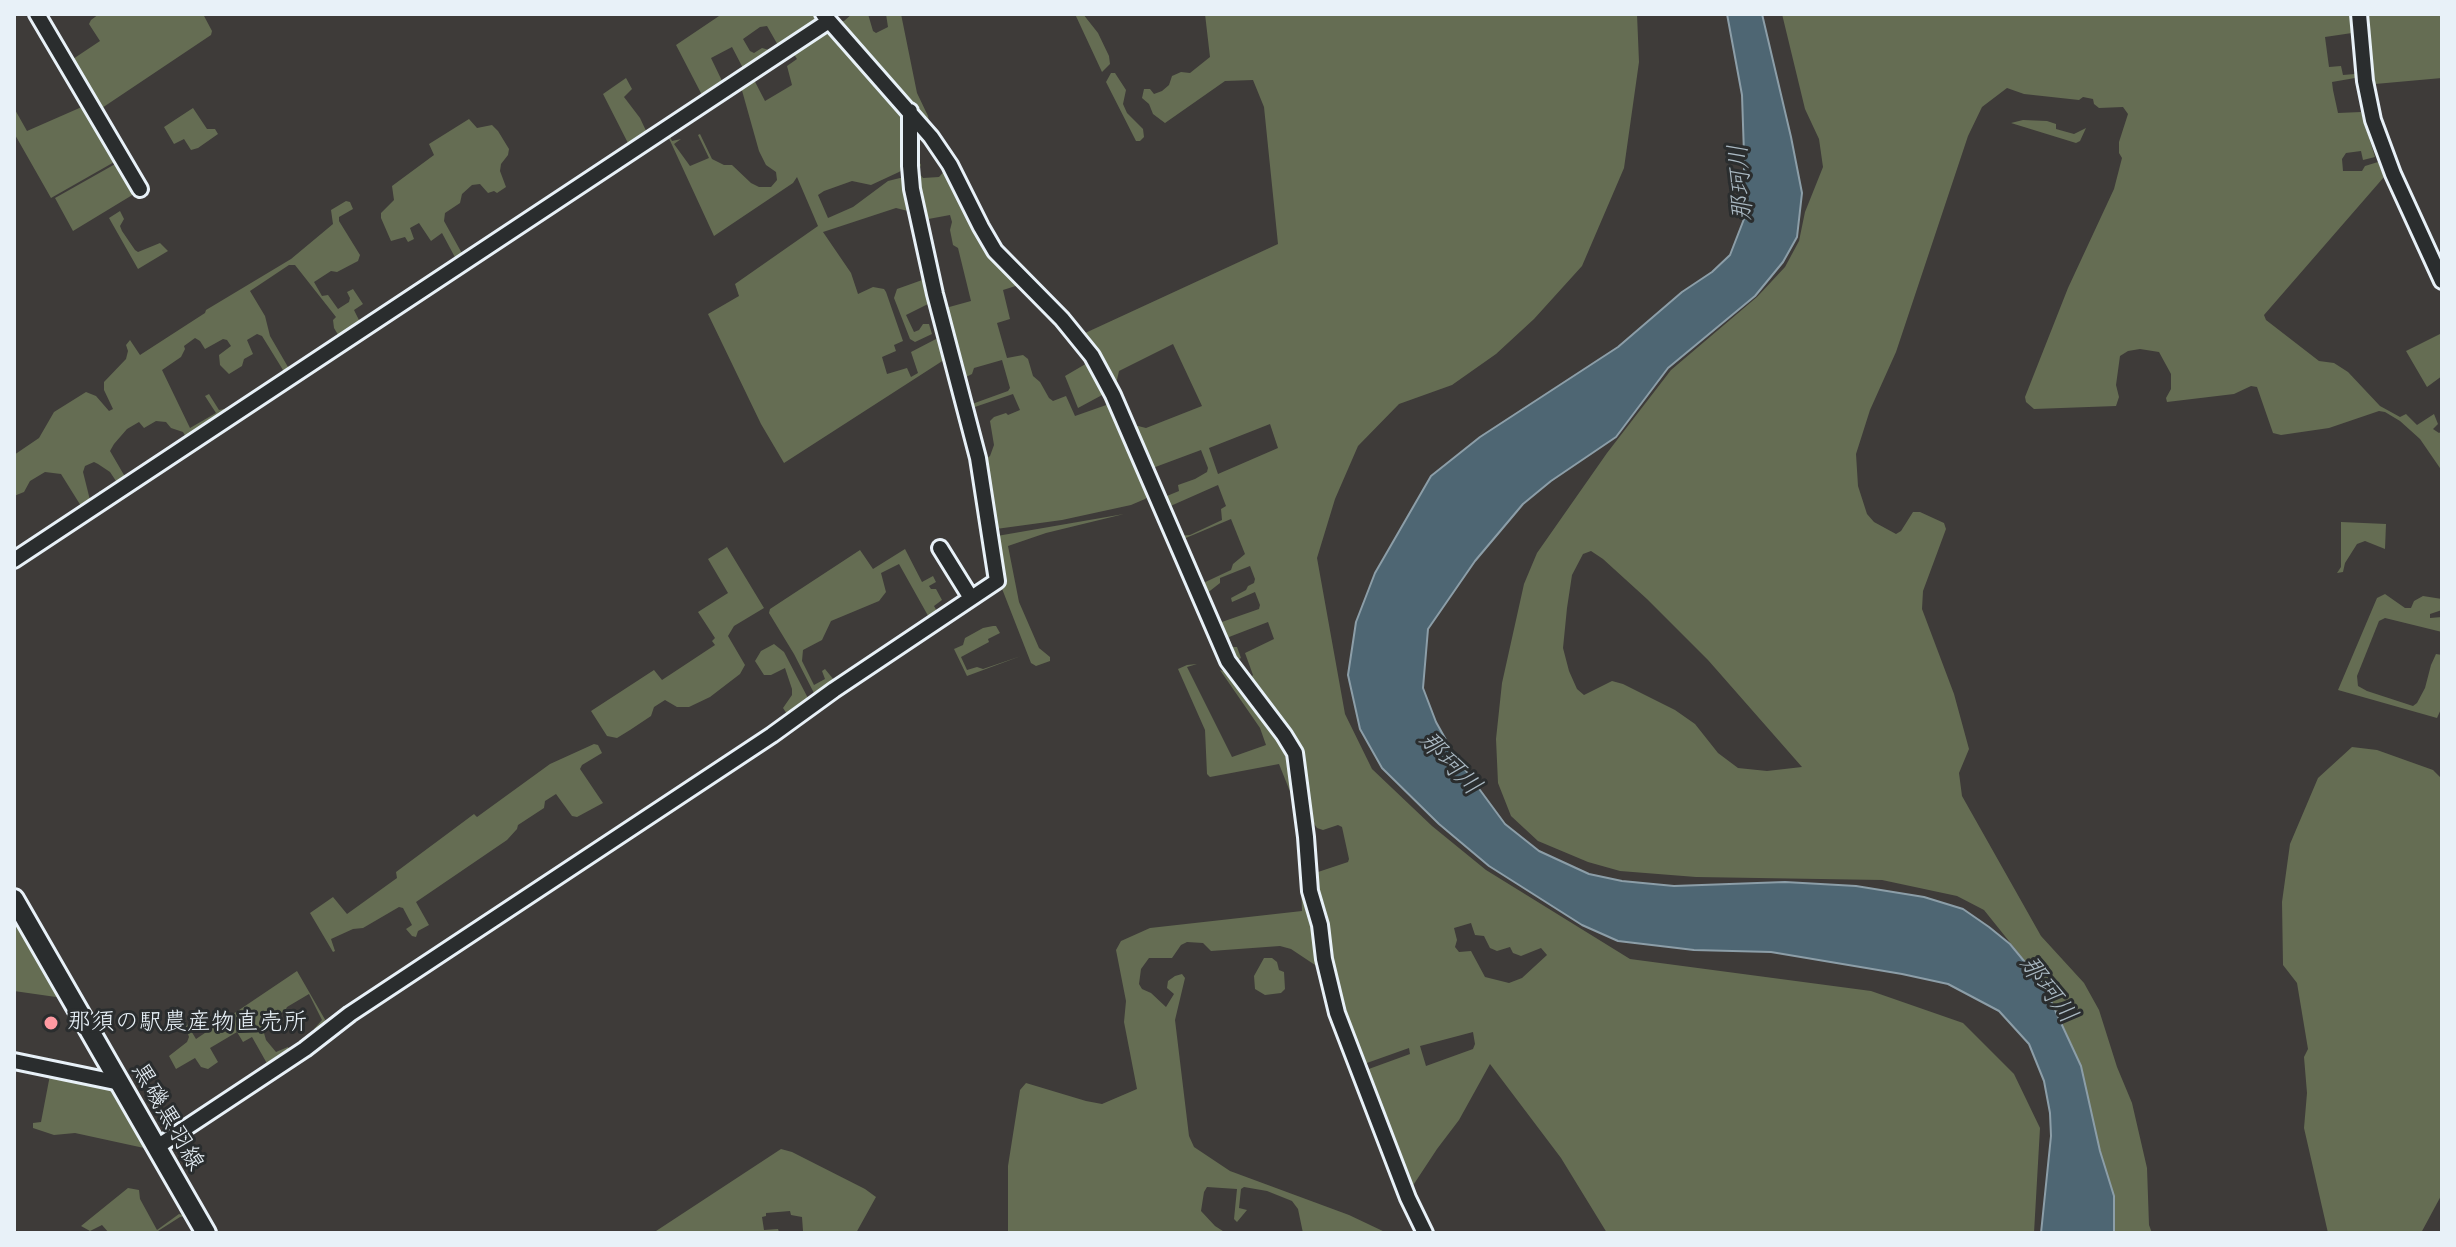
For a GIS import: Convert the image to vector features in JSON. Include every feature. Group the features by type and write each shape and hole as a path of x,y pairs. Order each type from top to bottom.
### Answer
{"main road":[{"name":"黒磯黒羽線","path":"14,899 206,1233"}],"street":[{"path":"37,14 140,189"},
{"path":"2359,14 2365,81 2373,120 2393,174 2442,281"},
{"path":"14,560 826,18 931,137 950,165 995,251 1062,319 1097,366 1113,395 1228,661 1295,753 1310,891 1320,925 1324,959 1337,1013 1409,1200 1425,1233"},
{"path":"157,1147 305,1049 350,1014 772,735 997,581 978,458 935,294 912,189 910,111"},
{"path":"940,548 971,598"},
{"path":"14,1061 120,1083"}],"green space":[{"path":"99,14 203,14 212,31 211,35 99,110 70,61 100,41 89,24"},
{"path":"722,14 834,14 839,21 844,21 852,14 868,14 876,33 888,27 886,14 901,14 917,93 930,127 907,151 906,167 899,172 871,185 852,181 818,195 828,218 853,207 888,181 904,177 907,180 915,229 912,228 908,211 896,208 823,232 851,273 858,294 873,287 886,292 903,341 894,345 896,351 882,357 887,374 907,368 911,377 918,373 911,352 936,339 942,341 947,358 784,463 761,424 708,314 739,296 735,284 818,226 797,177 793,183 714,236 667,134 672,141 681,139 674,144 690,166 709,158 700,134 712,159 732,165 751,183 771,187 777,180 776,172 766,165 759,151 741,87 752,76 765,101 792,85 787,66 797,59 788,45 779,47 767,26 760,27 743,39 750,51 754,53 762,48 772,55 745,72 732,47 711,58 724,85 703,97 676,45"},
{"path":"1075,14 1083,14 1098,33 1109,56 1110,64 1102,72"},
{"path":"1205,14 1637,14 1639,62 1624,168 1582,266 1534,319 1496,354 1452,385 1399,404 1358,446 1335,499 1317,558 1345,714 1372,769 1432,826 1486,870 1630,959 1871,991 1963,1023 2014,1074 2040,1128 2034,1233 1607,1233 1561,1158 1490,1064 1459,1120 1410,1190 1366,1070 1410,1054 1409,1048 1364,1064 1321,969 1291,949 1280,946 1211,951 1203,943 1187,942 1172,958 1149,958 1141,969 1139,984 1166,1007 1174,994 1167,988 1168,981 1182,974 1185,978 1175,1020 1189,1136 1194,1147 1230,1171 1349,1215 1387,1233 1303,1233 1298,1209 1292,1201 1267,1191 1244,1187 1241,1189 1239,1208 1247,1210 1237,1222 1234,1219 1237,1189 1207,1187 1201,1211 1226,1233 1008,1233 1008,1166 1020,1090 1026,1083 1102,1104 1137,1089 1124,1022 1126,1001 1116,950 1121,941 1150,928 1302,911 1301,881 1349,859 1342,827 1317,828 1289,789 1279,764 1210,777 1207,774 1205,730 1178,669 1197,664 1187,667 1232,757 1266,745 1260,728 1220,670 1249,680 1253,675 1245,653 1274,639 1268,622 1229,637 1241,658 1232,663 1219,623 1259,609 1255,592 1232,602 1231,598 1254,583 1250,566 1220,578 1220,583 1206,594 1199,585 1231,570 1233,564 1245,554 1231,519 1181,540 1179,536 1190,535 1222,520 1221,509 1226,506 1218,485 1166,508 1162,498 1179,491 1178,485 1207,472 1201,450 1150,469 1133,430 1134,425 1146,428 1202,406 1173,344 1119,371 1116,384 1126,408 1083,334 1278,244 1264,107 1253,80 1225,81 1165,123 1153,114 1142,98 1144,89 1150,89 1154,94 1162,91 1169,85 1172,76 1181,72 1190,73 1210,57","holes":["1270,424 1278,448 1218,474 1209,448","1471,923 1475,935 1484,936 1490,948 1497,951 1510,947 1513,953 1521,956 1541,948 1547,955 1522,978 1509,983 1485,977 1471,951 1459,952 1455,947 1454,928","1473,1032 1475,1044 1473,1049 1426,1066 1420,1046"]},
{"path":"1782,14 2351,14 2352,33 2325,37 2329,67 2341,66 2343,75 2355,74 2355,78 2332,82 2338,113 2361,112 2375,157 2363,160 2361,151 2346,153 2342,159 2343,171 2362,171 2365,166 2378,162 2384,177 2264,315 2266,320 2319,361 2334,363 2348,372 2380,406 2400,417 2406,414 2417,425 2434,414 2438,424 2433,429 2439,433 2442,431 2442,471 2420,439 2385,412 2379,411 2329,428 2281,435 2273,433 2257,387 2251,386 2234,394 2167,402 2171,374 2159,352 2140,349 2120,356 2116,406 2034,409 2026,402 2025,397 2068,288 2114,189 2122,158 2119,142 2128,114 2123,107 2099,108 2093,99 2024,94 2007,88 1982,107 1968,136 1896,352 1870,410 1856,454 1858,486 1867,514 1874,522 1896,534 1913,512 1944,523 1946,529 1923,591 1922,609 1954,694 1969,749 1959,773 1962,796 2041,936 2084,983 2099,1010 2132,1103 2147,1168 2152,1233 2114,1233 2114,1196 2100,1151 2081,1066 2041,981 1984,910 1957,896 1882,880 1696,877 1620,871 1588,862 1538,841 1511,816 1498,783 1496,739 1502,683 1524,584 1537,553 1607,453 1671,370 1757,297 1785,267 1799,241 1805,212 1823,167 1819,139 1805,109","holes":["1591,551 1708,660 1802,767 1767,771 1738,768 1718,753 1695,724 1675,710 1623,684 1612,681 1584,695 1577,689 1563,648 1572,575 1583,554"]},
{"path":"2366,14 2442,14 2442,78 2375,84"},
{"path":"1111,73 1115,73 1126,90 1123,104 1127,113 1143,129 1144,137 1140,141 1136,141 1106,82"},
{"path":"626,78 632,89 624,97 648,135 630,147 603,94"},
{"path":"84,106 116,161 51,198 14,133 14,108 27,131"},
{"path":"193,108 207,129 215,129 218,134 191,150 184,139 174,144 164,127"},
{"path":"469,119 477,128 492,125 509,149 500,171 506,187 497,193 488,193 480,184 472,185 462,194 460,203 445,213 444,221 464,257 457,261 442,233 431,241 419,223 410,228 414,239 408,242 405,237 391,241 381,213 394,200 392,186 434,155 429,144"},
{"path":"2047,121 2056,124 2056,129 2074,134 2086,128 2076,143 2011,123"},
{"path":"914,152 921,165 918,172 923,178 939,177 946,169 1022,284 1003,290 1010,319 997,323 1007,358 1023,355 1028,359 1033,376 1049,398 1053,401 1066,396 1075,416 1112,403 1150,495 1145,499 1062,520 996,529 984,460 990,456 994,445 990,421 1020,410 1013,394 969,409 967,400 970,399 972,404 1010,388 1002,360 974,368 972,374 964,378 942,309 971,301 958,248 953,245 950,215 923,220"},
{"path":"117,163 134,194 73,231 55,198"},
{"path":"346,201 353,209 339,217 339,221 360,255 358,261 337,272 331,271 314,282 322,296 328,295 338,309 349,302 347,292 353,289 363,304 354,310 361,324 340,338 334,328 333,320 336,317 295,265 289,265 250,291 288,367 282,377 283,370 262,336 257,334 247,340 253,354 229,374 220,365 219,355 231,346 227,340 223,339 205,349 195,338 184,346 181,357 162,370 190,428 216,413 205,396 209,394 219,410 234,407 187,439 183,432 171,428 166,422 156,421 144,428 139,422 127,429 110,451 124,475 124,482 101,495 99,491 105,492 116,481 110,472 94,462 85,466 83,472 91,504 60,526 57,520 81,506 61,474 45,472 30,481 24,492 14,496 14,455 39,438 54,412 86,392 96,396 109,411 113,409 104,390 104,382 126,359 126,345 130,340 140,355 206,310 291,259 333,224 331,210"},
{"path":"120,211 124,219 120,226 135,250 138,252 160,243 168,251 138,269 109,218"},
{"path":"925,279 932,302 906,315 914,332 923,324 929,324 932,334 915,342 910,339 894,298 897,289"},
{"path":"2442,333 2442,376 2427,387 2406,351"},
{"path":"1089,362 1106,388 1104,394 1078,408 1065,376"},
{"path":"1124,514 1046,533 1008,546 1019,602 1039,648 1050,657 1050,661 1036,666 1031,663 999,581 997,536"},
{"path":"2341,522 2386,524 2385,549 2365,541 2357,544 2343,572 2337,573 2341,567"},
{"path":"727,547 764,608 734,626 728,636 745,665 740,674 710,697 689,707 677,707 665,700 654,707 651,716 630,730 617,738 607,736 591,711 654,670 662,680 715,645 712,641 715,638 698,612 728,593 708,559"},
{"path":"905,549 922,582 933,576 936,582 929,586 936,589 942,600 934,606 939,615 931,621 899,564 881,573 886,592 879,601 831,621 822,640 803,650 802,661 814,685 825,679 822,671 825,669 834,680 834,686 816,697 769,613 770,609 860,550 873,569"},
{"path":"2385,594 2405,608 2411,608 2414,601 2423,596 2442,599 2442,610 2430,614 2430,618 2442,617 2442,632 2385,618 2379,621 2357,676 2358,686 2413,706 2425,688 2436,654 2442,655 2442,707 2437,718 2338,690 2377,598"},
{"path":"996,626 1000,633 961,657 967,670 983,669 1021,656 967,676 954,649 963,645 965,638 983,628"},
{"path":"774,644 784,652 810,702 789,717 783,708 792,695 792,689 785,668 764,675 755,661 761,651"},
{"path":"594,744 602,753 580,769 603,803 577,817 572,816 556,794 545,801 544,808 518,825 507,840 416,902 429,925 418,931 416,937 406,929 412,925 403,908 399,907 363,928 331,939 333,952 310,913 333,897 347,914 397,878 396,872 474,814 477,817 550,764"},
{"path":"2352,747 2377,750 2433,770 2442,779 2442,1194 2421,1233 2328,1233 2304,1128 2307,1093 2304,1057 2308,1049 2297,983 2283,965 2282,902 2290,844 2318,778"},
{"path":"14,915 59,994 56,997 14,991"},
{"path":"1264,958 1272,958 1279,970 1284,972 1285,989 1281,993 1265,995 1255,989 1254,976"},
{"path":"297,971 327,1023 315,1032 322,1020 309,994 265,1022 262,1026 266,1040 276,1052 288,1047 291,1054 269,1067 252,1037 243,1042 237,1032 210,1048 218,1062 208,1069 201,1067 195,1058 176,1069 169,1056 189,1037 174,1010 176,1006 196,1039"},
{"path":"50,1075 111,1088 144,1148 75,1133 54,1135 33,1128 33,1123 41,1122"},
{"path":"781,1149 876,1197 856,1233 790,1233 803,1231 802,1217 791,1215 790,1211 766,1213 762,1217 764,1230 778,1229 786,1233 653,1233"},
{"path":"128,1188 139,1190 140,1199 157,1230 179,1214 185,1216 159,1233 109,1233 102,1225 90,1231 81,1226"}],"water":[{"name":"那珂川","path":"1727,14 1762,14 1802,193 1797,237 1783,262 1755,296 1668,368 1616,437 1523,504 1475,561 1428,629 1423,688 1436,722 1455,756 1505,824 1539,851 1589,874 1674,886 1785,882 1856,886 1924,897 1963,909 1989,927 2010,944 2043,984 2081,1066 2100,1151 2114,1196 2114,1233 2041,1233 2051,1136 2044,1081 2029,1044 1999,1011 1948,984 1902,974 1771,952 1694,950 1618,941 1582,925 1489,866 1439,824 1382,768 1360,729 1348,675 1356,622 1375,573 1431,476 1480,437 1618,347 1730,255 1744,219 1744,154 1742,95"}],"place":[{"name":"那須の駅農産物直売所","path":"51,1023"}]}
